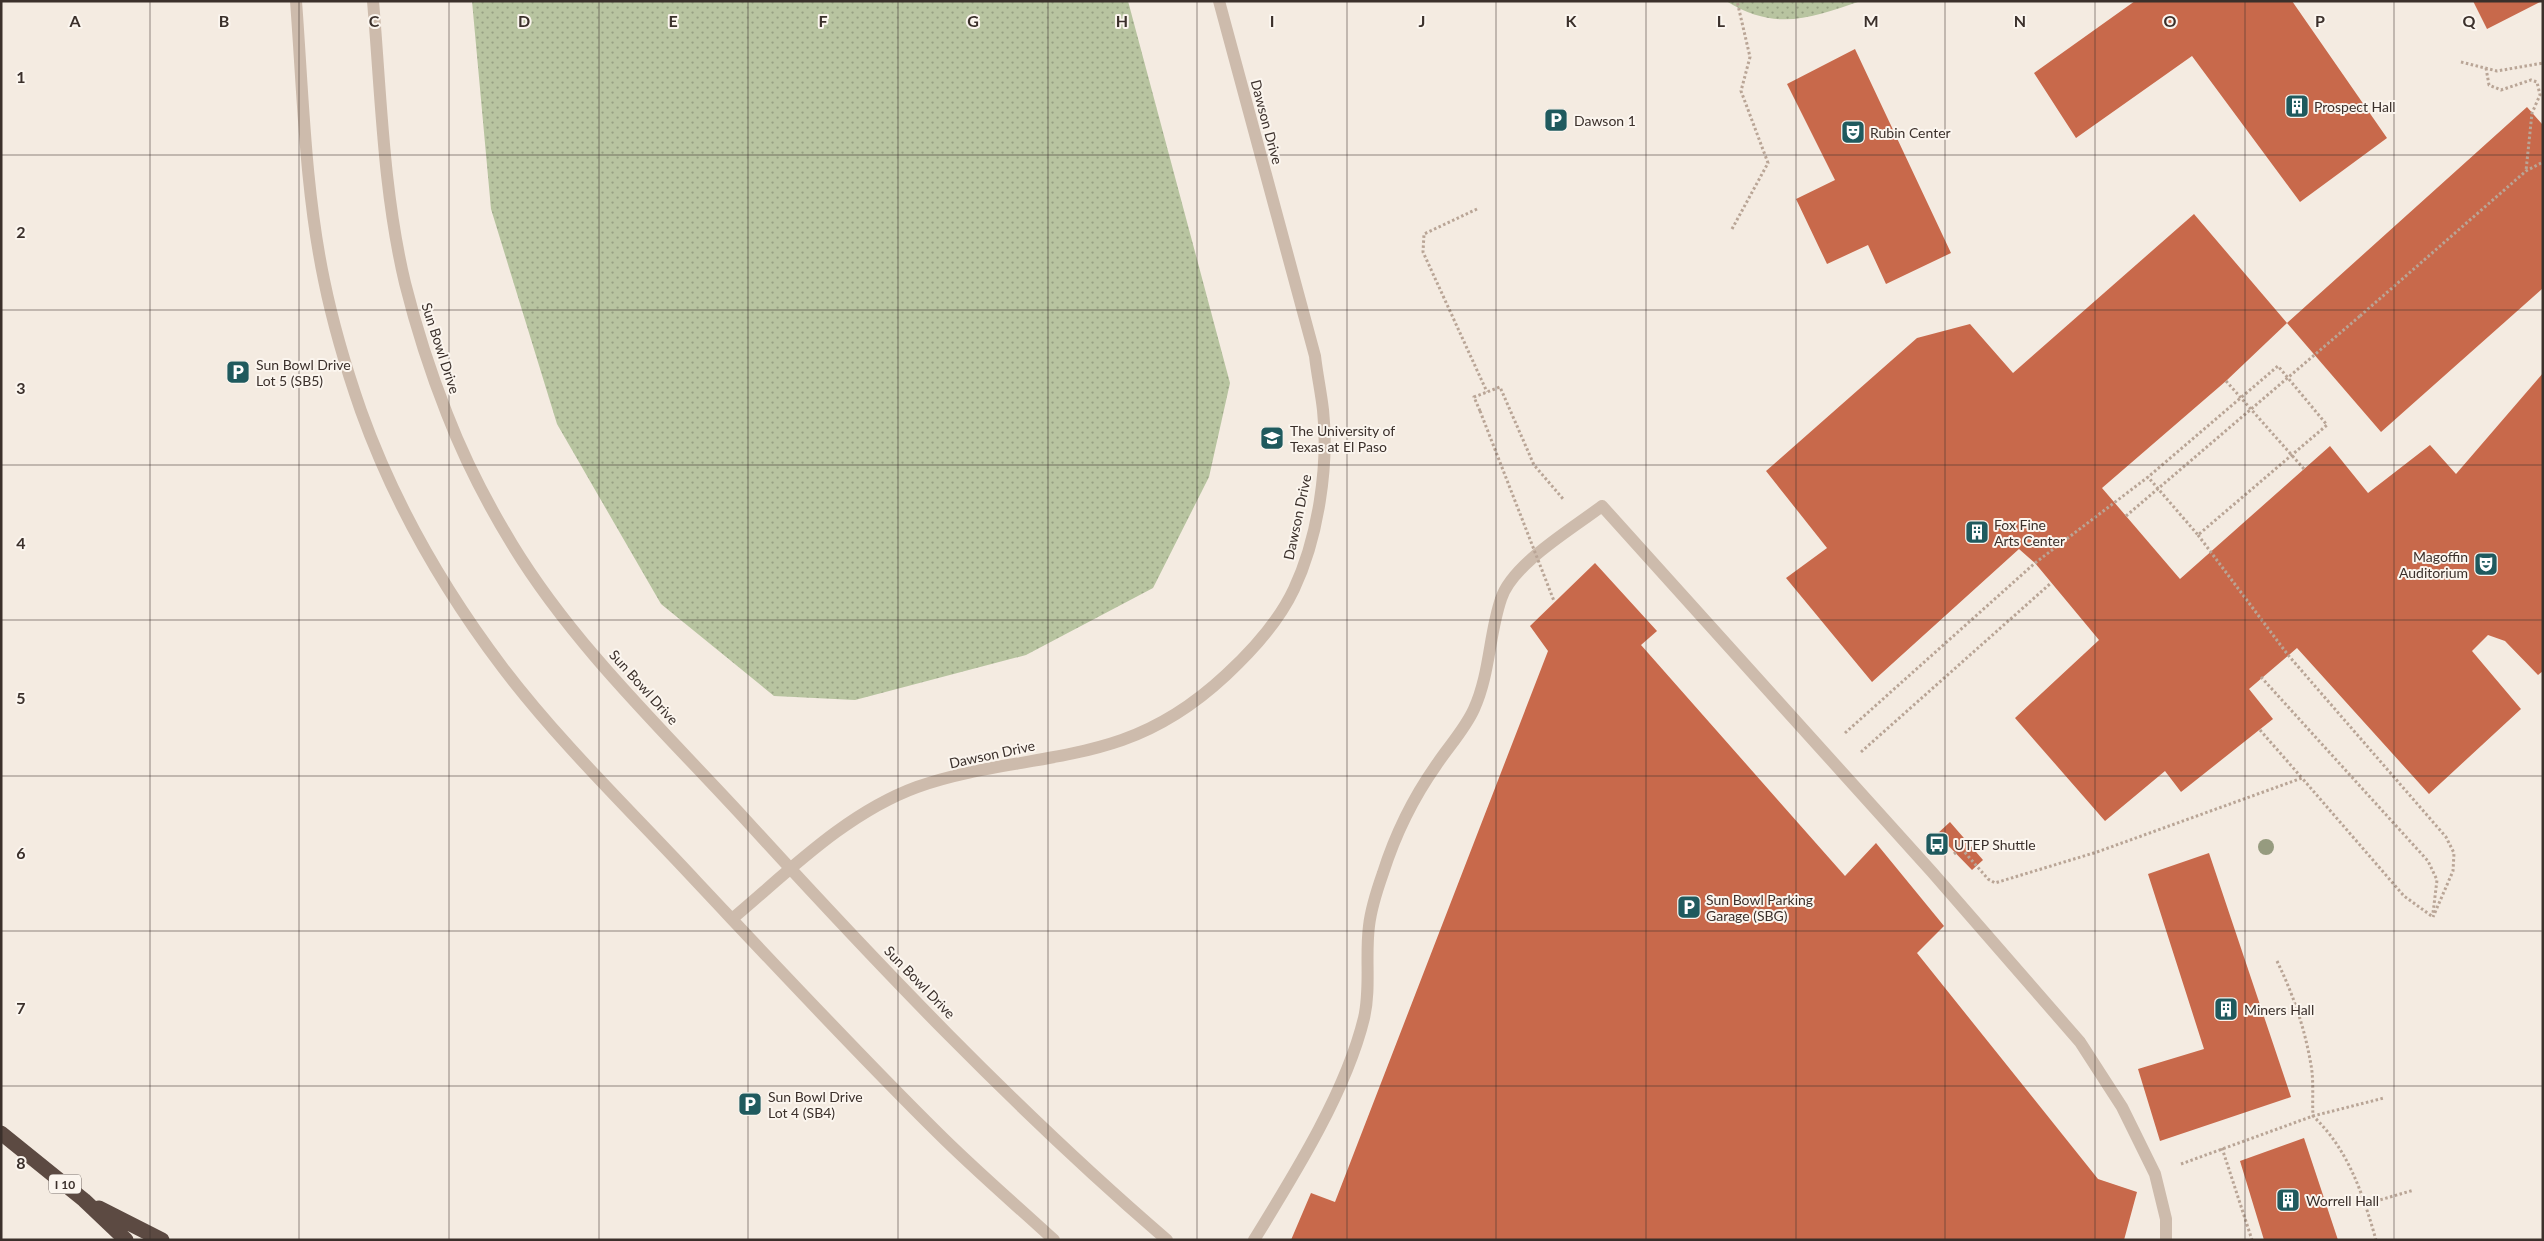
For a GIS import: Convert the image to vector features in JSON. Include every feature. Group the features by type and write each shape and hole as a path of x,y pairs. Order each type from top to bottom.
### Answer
{"highway":[{"name":"I 10","path":"1,1133 84,1200 126,1240"},
{"path":"84,1200 162,1240"}],"street":[{"path":"296,1 312,198 323,278 339,343 361,411 399,500 449,590 503,667 545,719 732,919 938,1134 1054,1240"},
{"name":"Sun Bowl Drive","path":"373,1 393,215 405,280 425,353 448,417 478,483 512,545 552,602 602,664 791,870 995,1081 1167,1240"},
{"name":"Dawson Drive","path":"732,919 860,816 917,787 962,774 1077,753 1123,740 1167,720 1207,693 1242,660 1271,624 1294,590 1308,552 1319,502 1324,460 1323,411 1315,356 1219,1"},
{"path":"1254,1240 1286,1188 1348,1068 1364,1016 1368,995 1369,927 1383,873 1396,836 1413,803 1436,766 1465,726 1475,707 1483,682 1501,598 1518,570 1602,506 1932,872 2080,1042 2122,1107 2155,1174 2166,1219 2166,1240"}],"path":[{"path":"1732,229 1768,163 1741,91 1750,57 1737,1"},
{"path":"2461,62 2497,71 2543,63"},
{"path":"2486,68 2489,85 2501,90 2531,80 2536,82 2540,95 2532,113 2526,171"},
{"path":"2126,516 2526,171 2543,162"},
{"path":"1477,209 1424,234 1423,252 1487,392"},
{"path":"1823,751 2035,564 2148,476 2278,366 2326,425 2198,535"},
{"path":"2226,381 2304,469"},
{"path":"1554,601 1474,397 1500,387 1534,465 1560,494"},
{"path":"2148,476 2198,535 2288,655 2446,837 2454,852 2453,871 2433,917"},
{"path":"1841,770 2052,583"},
{"path":"2261,677 2428,861 2436,880 2433,917"},
{"path":"2260,730 2404,896 2433,917"},
{"path":"1932,872 1961,848 1988,879 1995,883 2097,852 2302,778"},
{"path":"2277,961 2289,986 2302,1024 2312,1067 2313,1116 2329,1132 2343,1151 2366,1204 2376,1240"},
{"path":"2155,1174 2313,1116 2384,1098"},
{"path":"2222,1148 2252,1240"},
{"path":"2366,1204 2414,1190"}],"green space":[{"path":"472,1 1128,1 1230,383 1209,477 1153,588 1026,655 855,700 774,696 661,604 557,424 491,209"},
{"path":"1726,1 1861,1 1809,17 1778,19 1744,11"}],"building":[{"name":"Prospect Hall","path":"2135,1 2292,1 2387,138 2300,202 2192,56 2076,138 2034,73"},
{"path":"2473,1 2542,1 2487,29"},
{"name":"Rubin Center","path":"1855,49 1951,253 1886,284 1868,245 1827,264 1796,199 1835,180 1787,84"},
{"path":"2527,107 2543,125 2543,288 2381,432 2287,323"},
{"name":"Fox Fine Arts Center","path":"2194,214 2287,323 2226,381 2102,488 2180,579 2330,446 2368,493 2430,445 2456,474 2543,373 2543,671 2538,675 2505,641 2488,635 2472,651 2521,709 2429,794 2297,648 2249,689 2273,719 2181,792 2165,771 2105,821 2015,718 2099,640 2035,563 2019,549 1872,682 1786,578 1827,548 1766,471 1917,338 1970,324 2013,373"},
{"name":"Sun Bowl Parking Garage (SBG)","path":"1595,563 1657,631 1641,645 1845,876 1876,843 1944,926 1917,953 2098,1179 2137,1192 2124,1240 1291,1240 1311,1193 1335,1202 1548,651 1530,626"},
{"path":"1950,822 1983,860 1972,870 1937,834"},
{"name":"Miners Hall","path":"2209,853 2291,1097 2160,1141 2138,1069 2204,1049 2148,874"},
{"name":"Worrell Hall","path":"2304,1138 2338,1240 2264,1240 2240,1161"}],"place":[{"name":"Prospect Hall","path":"2297,106"},
{"name":"Dawson 1","path":"1556,120"},
{"name":"Rubin Center","path":"1853,132"},
{"name":"Sun Bowl Drive Lot 5 (SB5)","path":"238,372"},
{"name":"The University of Texas at El Paso","path":"1272,438"},
{"name":"Fox Fine Arts Center","path":"1977,532"},
{"name":"Magoffin Auditorium","path":"2486,564"},
{"name":"UTEP Shuttle","path":"1937,844"},
{"name":"Sun Bowl Parking Garage (SBG)","path":"1689,907"},
{"name":"Miners Hall","path":"2226,1009"},
{"name":"Sun Bowl Drive Lot 4 (SB4)","path":"750,1104"},
{"name":"Worrell Hall","path":"2288,1200"}]}
